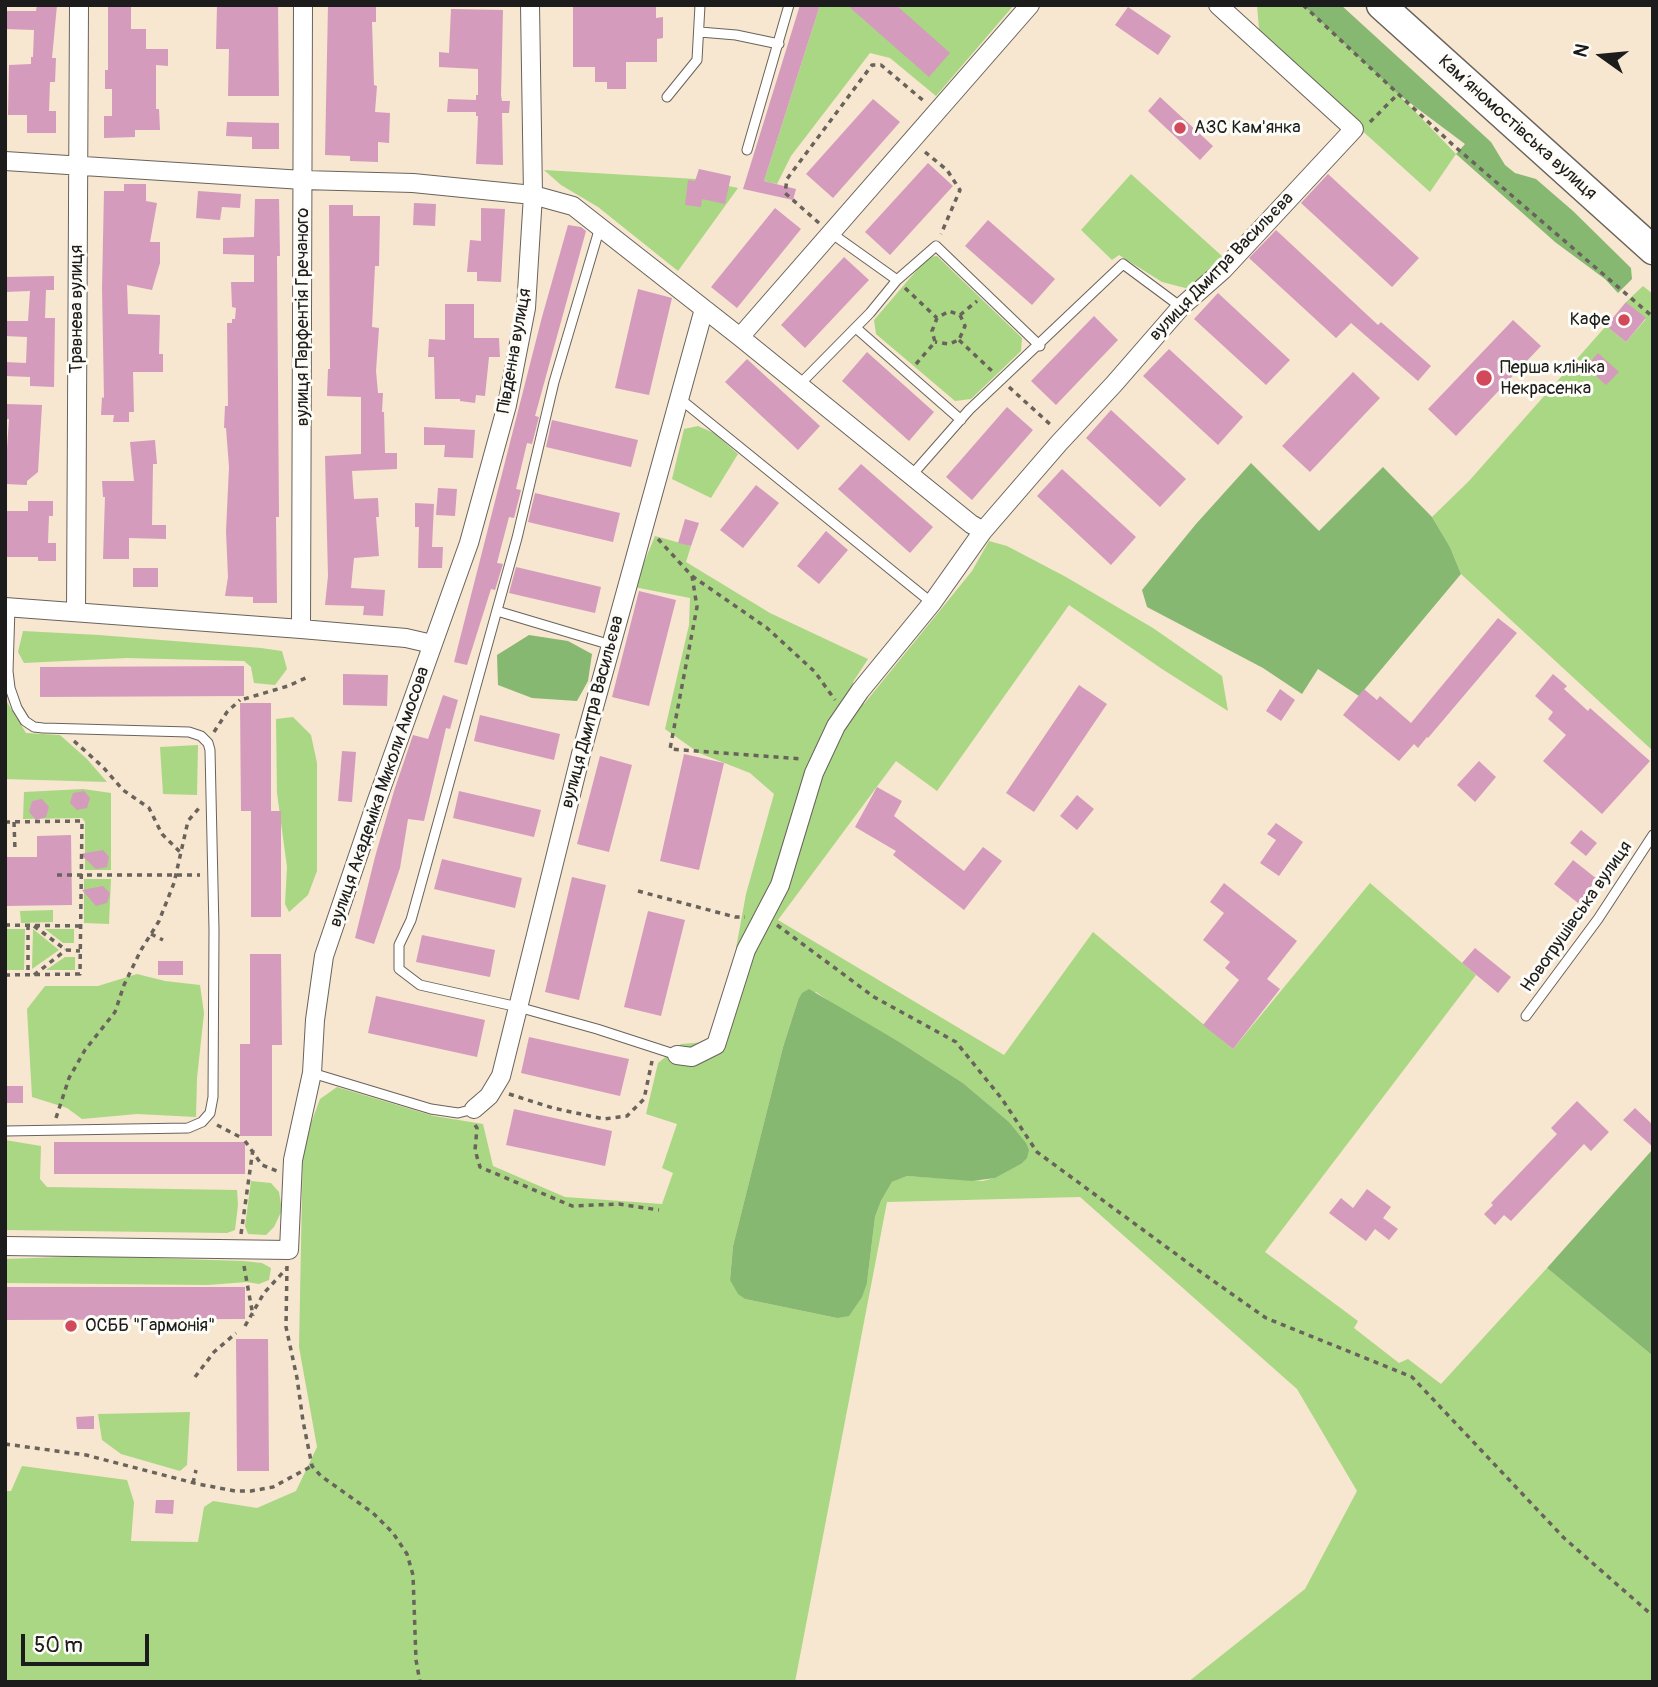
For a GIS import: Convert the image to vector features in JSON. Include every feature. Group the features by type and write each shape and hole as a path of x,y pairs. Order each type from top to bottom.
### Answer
{"main road":[{"name":"Камʼяномостівська вулиця","path":"1381,5 1653,250"}],"street":[{"name":"Травнева вулиця","path":"76,612 79,5"},
{"name":"вулиця Парфентія Гречаного","path":"301,629 303,5"},
{"name":"Південна вулиця","path":"432,644 469,543 507,405 526,308 533,195 530,5"},
{"path":"740,337 1030,5"},
{"name":"вулиця Дмитра Васильєва","path":"677,1055 692,1058 716,1045 746,950 780,885 814,773 842,716 860,691 932,603 983,531 1064,437 1181,307 1223,270 1354,129 1236,12 1218,5"},
{"path":"5,162 303,180 413,183 533,195 573,206 983,531"},
{"name":"вулиця Дмитра Васильєва","path":"470,1110 489,1096 501,1076 581,754 704,309"},
{"name":"вулиця Академіка Миколи Амосова","path":"8,607 406,638 432,644 324,956 312,1073 293,1160 289,1250"},
{"path":"5,1246 289,1250"}],"lane":[{"path":"667,97 697,60 700,5"},
{"path":"747,150 789,5"},
{"path":"700,32 736,35 779,44"},
{"path":"600,227 554,382 497,611 411,920 399,945 398,969 420,985 518,1007 677,1055"},
{"path":"831,233 897,280"},
{"path":"799,385 856,328 897,280 936,246 1040,346"},
{"path":"911,476 961,420 1123,264 1181,307"},
{"path":"856,328 961,420"},
{"path":"679,398 932,603"},
{"path":"5,1131 188,1128 202,1122 210,1113 213,1097 213,875 208,743 201,736 189,732 60,729 34,727 25,721 16,708 10,688 8,607"},
{"path":"497,611 611,645"},
{"name":"Новогрушівська вулиця","path":"1525,1016 1598,919 1653,835"},
{"path":"312,1073 431,1109 458,1113 470,1110"}],"path":[{"path":"1303,5 1453,145 1653,317"},
{"path":"831,233 785,193 787,179 872,65 881,65 937,112"},
{"path":"1368,124 1398,94"},
{"path":"912,141 947,170 960,190 936,246"},
{"path":"897,280 937,318"},
{"path":"960,315 986,293"},
{"path":"949,311 960,315 965,326 959,340 948,344 935,342 932,331 937,318 949,311"},
{"path":"959,340 1064,437"},
{"path":"908,373 935,342"},
{"path":"645,524 692,576 767,628 815,672 832,693 842,716"},
{"path":"692,576 697,607 670,749 820,759"},
{"path":"208,743 227,712 242,699 288,686 310,676"},
{"path":"60,729 103,767 122,790 149,808 162,834 180,852"},
{"path":"54,1130 58,1108 69,1078 85,1050 115,1012 124,985 159,921 176,875 188,821 198,808 211,799"},
{"path":"5,822 82,821 80,974 5,975"},
{"path":"14,822 15,850"},
{"path":"57,875 213,875"},
{"path":"638,891 735,917 764,915 874,997 956,1042 1002,1099 1037,1152 1266,1318 1412,1377 1564,1538 1653,1616"},
{"path":"5,925 80,926"},
{"path":"28,925 31,975"},
{"path":"34,925 66,950 80,951"},
{"path":"151,934 163,940"},
{"path":"31,975 66,950"},
{"path":"494,1089 553,1108 604,1119 627,1116 643,1099 655,1048"},
{"path":"470,1110 477,1128 475,1150 480,1167 572,1206 619,1204 659,1210"},
{"path":"205,1117 240,1137"},
{"path":"245,1140 262,1165 292,1176"},
{"path":"253,1149 240,1249 253,1317"},
{"path":"289,1250 286,1269 286,1327 312,1466 321,1476 373,1513 393,1533 407,1554 413,1574 416,1660 420,1682"},
{"path":"246,1326 264,1293 286,1269"},
{"path":"195,1377 214,1352 236,1333"},
{"path":"5,1444 86,1455 235,1492 251,1491 286,1481 312,1466"},
{"path":"194,1483 196,1470"}],"green space":[{"path":"820,5 1014,5 936,96 890,58 870,53 791,156 777,184 764,181"},
{"path":"1257,5 1303,5 1398,94 1456,154 1430,192 1286,62 1259,29"},
{"path":"1303,5 1341,5 1491,142 1505,165 1515,173 1536,179 1573,211 1631,268 1632,279 1618,293 1605,279 1555,242 1456,154 1465,144 1398,94"},
{"path":"544,170 696,179 738,188 678,271 598,207 561,185"},
{"path":"1131,174 1222,256 1189,289 1162,282 1119,255 1112,260 1081,230"},
{"path":"937,256 1022,338 1021,351 971,399 955,401 876,334 874,320 928,257"},
{"path":"1643,286 1653,294 1653,751 1461,574 1450,547 1432,517 1469,481 1606,326 1626,342 1646,319 1626,302"},
{"path":"698,426 714,433 738,454 711,498 672,479 684,429"},
{"path":"1251,463 1319,531 1383,467 1432,517 1450,547 1461,574 1359,696 1318,669 1302,694 1263,668 1147,607 1142,590"},
{"path":"655,536 691,546 686,562 770,613 868,659 853,682 864,704 972,571 989,541 1007,546 1066,577 1153,628 1222,676 1228,711 1069,605 937,791 896,761 778,920 1004,1055 1093,932 1233,1049 1370,883 1476,975 1265,1252 1358,1321 1354,1328 1399,1363 1408,1359 1441,1384 1547,1268 1653,1356 1653,1682 1188,1682 1305,1589 1357,1491 1297,1389 1080,1197 887,1202 795,1682 5,1682 5,1491 11,1491 22,1466 127,1480 134,1502 131,1541 198,1542 204,1507 213,1501 257,1508 296,1491 317,1447 299,1347 303,1145 320,1099 337,1087 434,1116 483,1124 493,1166 565,1197 662,1204 673,1173 662,1168 677,1124 646,1114 658,1063 681,1044 707,1042 727,997 746,894 774,794 750,773 699,753 665,729 689,625 690,598 634,587","holes":["816,992 848,1014 901,1043 963,1083 1008,1121 1021,1164 983,1181 907,1176 892,1182 875,1217 867,1283 837,1318 745,1299 730,1279 733,1246 783,1047 798,1000"]},
{"path":"23,631 282,651 287,669 275,685 254,683 251,667 244,661 127,658 24,663 18,652"},
{"path":"529,635 568,641 592,654 588,681 577,701 532,698 498,685 497,655"},
{"path":"7,702 26,733 60,735 87,759 107,782 5,779"},
{"path":"293,717 311,735 317,763 317,871 308,895 289,912 285,904 287,867 277,793 276,719"},
{"path":"198,745 197,795 163,794 160,747"},
{"path":"83,789 111,793 111,870 85,870 85,822 82,818 23,819 24,792"},
{"path":"84,879 111,879 109,924 84,923"},
{"path":"53,910 53,922 21,923 20,911"},
{"path":"5,929 25,929 24,970 5,970"},
{"path":"33,929 59,950 32,969"},
{"path":"45,929 74,929 74,943 63,943"},
{"path":"65,957 75,957 75,970 46,970"},
{"path":"137,974 200,985 204,1013 196,1117 137,1114 82,1119 67,1108 32,1097 27,1009 45,986 98,986"},
{"path":"809,989 963,1083 1008,1121 1029,1150 1027,1158 1021,1164 995,1178 972,1181 907,1176 892,1182 875,1217 867,1283 862,1297 849,1316 837,1318 745,1299 738,1294 730,1280 733,1246 783,1047 798,1000 802,993"},
{"path":"5,1140 41,1146 40,1179 47,1187 237,1190 235,1230 227,1233 5,1230"},
{"path":"1653,1149 1653,1356 1547,1268"},
{"path":"251,1181 271,1183 279,1192 282,1210 274,1227 266,1235 248,1234 245,1226"},
{"path":"91,1256 243,1261 262,1263 271,1268 269,1280 259,1284 5,1283 5,1259"},
{"path":"190,1412 187,1465 180,1471 121,1454 102,1440 98,1414"}],"building":[{"path":"37,5 57,5 52,58 56,58 55,82 50,82 49,111 56,111 56,133 27,133 27,115 8,115 9,65 31,64 34,30 5,29 5,11 36,11"},
{"path":"108,5 131,5 131,29 146,29 146,49 168,49 168,66 156,65 156,109 159,109 160,130 135,130 135,137 104,138 104,116 112,116 112,89 105,89 105,70 108,70"},
{"path":"217,5 278,5 279,96 228,96 229,49 216,49"},
{"path":"328,5 376,5 376,22 372,22 374,85 377,86 375,112 390,113 389,143 378,142 378,162 350,161 350,156 325,155"},
{"path":"573,5 656,5 656,18 663,17 663,38 657,39 657,62 626,62 626,89 607,89 607,82 595,82 595,67 573,67"},
{"path":"800,5 820,5 764,181 796,189 793,200 743,189"},
{"path":"847,5 896,5 950,53 929,77"},
{"path":"1128,7 1171,36 1158,55 1115,25"},
{"path":"451,9 503,10 501,95 502,101 510,101 509,113 502,113 503,165 476,164 476,112 447,112 448,99 476,100 478,95 478,69 439,67 439,52 449,53"},
{"name":"АЗС Кам'янка","path":"1160,97 1213,146 1200,160 1148,111"},
{"path":"873,99 900,122 833,198 806,174"},
{"path":"227,122 279,123 279,149 252,149 252,137 226,136"},
{"path":"928,163 953,186 890,255 865,232"},
{"path":"699,169 731,176 725,204 702,199 701,207 685,205 688,180 695,181"},
{"path":"1328,174 1419,258 1392,287 1301,203"},
{"path":"124,184 146,184 146,201 157,203 150,242 160,242 160,263 152,290 127,285 128,314 160,315 159,354 163,354 163,372 133,372 134,412 129,412 129,422 113,422 114,415 101,415 102,397 104,398 104,191 124,191"},
{"path":"198,191 241,194 240,208 222,207 220,220 196,218"},
{"path":"255,199 279,199 277,603 253,603 253,597 225,596 228,577 226,531 229,467 224,428 225,406 228,406 227,323 232,323 232,319 235,319 236,308 232,307 231,282 254,282 254,255 223,254 223,238 254,237"},
{"path":"414,203 436,204 435,226 413,225"},
{"path":"329,205 353,205 353,216 380,216 379,266 375,266 372,327 379,328 376,371 378,393 383,393 385,453 397,453 397,469 352,471 354,499 378,498 379,517 376,517 379,556 354,558 351,588 385,590 383,616 363,615 364,606 325,605 328,576 325,456 361,454 361,397 327,396 330,369"},
{"path":"481,208 505,209 501,282 477,281 477,272 467,272 470,240 481,241"},
{"path":"775,208 801,229 737,308 711,287"},
{"path":"988,220 1055,279 1032,305 965,246"},
{"path":"568,225 581,227 586,231 535,416 539,417 532,444 527,443 516,489 521,490 514,518 509,517 497,563 503,564 495,590 491,589 467,665 454,662 542,317"},
{"path":"1276,230 1378,325 1381,322 1431,366 1418,381 1351,323 1336,338 1249,258"},
{"path":"844,257 869,280 805,348 781,325"},
{"path":"54,276 54,290 46,290 45,318 55,318 54,387 30,386 30,377 5,376 5,362 26,363 27,337 5,336 5,321 28,321 30,291 5,292 5,277"},
{"path":"638,289 672,298 649,395 615,388"},
{"path":"1218,293 1290,360 1266,385 1194,319"},
{"path":"1626,302 1646,318 1626,342 1606,326"},
{"path":"445,304 474,304 474,338 499,338 500,357 489,357 485,396 476,395 475,403 460,399 435,399 434,357 428,357 429,339 445,340"},
{"path":"1094,316 1118,340 1056,405 1031,381"},
{"name":"Перша клініка Некрасенка","path":"1513,320 1541,346 1456,436 1428,409"},
{"path":"1169,349 1243,417 1218,445 1143,376"},
{"path":"867,352 934,412 909,441 842,381"},
{"path":"1598,353 1619,372 1606,385 1586,367"},
{"path":"747,359 820,426 798,450 725,382"},
{"path":"1353,372 1380,398 1310,472 1282,446"},
{"path":"5,404 42,405 38,472 27,481 27,485 5,484 5,449 9,419 5,419"},
{"path":"1007,407 1033,430 972,500 946,477"},
{"path":"1111,410 1186,479 1160,507 1086,438"},
{"path":"552,420 638,440 631,467 546,447"},
{"path":"424,427 475,430 473,458 444,457 445,445 424,445"},
{"path":"155,440 157,464 153,464 152,525 166,525 166,539 129,538 129,559 103,559 105,497 102,481 134,481 130,442"},
{"path":"861,464 933,527 910,553 838,489"},
{"path":"1062,469 1136,537 1111,565 1037,496"},
{"path":"756,485 779,503 743,548 720,530"},
{"path":"438,488 457,489 455,516 436,515"},
{"path":"535,493 620,513 613,542 528,522"},
{"path":"28,501 53,501 53,516 49,516 48,543 56,543 56,561 38,561 38,557 5,557 5,511 28,511"},
{"path":"415,503 434,504 432,547 443,547 442,568 418,568 419,527 415,527"},
{"path":"685,519 699,523 691,546 678,543"},
{"path":"826,531 848,550 819,584 797,566"},
{"path":"516,567 601,587 595,613 509,593"},
{"path":"133,568 158,568 158,587 133,587"},
{"path":"639,591 676,600 649,706 612,697"},
{"path":"1498,618 1517,633 1428,738 1418,748 1414,744 1399,761 1343,715 1364,689 1377,700 1380,696 1411,723"},
{"path":"244,666 244,696 40,697 40,667"},
{"path":"343,674 388,675 387,706 343,705"},
{"path":"1553,674 1567,686 1564,689 1588,711 1590,708 1650,761 1602,814 1543,761 1566,735 1548,719 1553,712 1535,696"},
{"path":"1079,685 1107,704 1034,812 1006,793"},
{"path":"1280,689 1295,700 1281,721 1266,711"},
{"path":"443,695 458,700 450,729 446,728 424,821 408,819 400,868 374,944 355,938 375,857 413,735 428,739"},
{"path":"240,703 271,703 271,811 281,811 281,917 251,917 251,811 241,811"},
{"path":"480,715 560,734 554,760 474,741"},
{"path":"342,751 356,752 352,802 338,801"},
{"path":"684,754 724,763 699,870 660,861"},
{"path":"600,756 632,765 609,852 577,844"},
{"path":"1479,761 1496,777 1475,802 1457,785"},
{"path":"877,787 902,801 894,816 964,871 983,847 1002,861 964,910 893,855 896,851 855,827"},
{"path":"84,791 90,798 87,808 77,810 70,803 73,793"},
{"path":"459,791 541,810 534,837 453,818"},
{"path":"1077,795 1094,809 1077,830 1060,816"},
{"path":"42,799 49,807 46,817 36,820 29,812 32,801"},
{"path":"1276,823 1303,842 1279,876 1260,863 1276,840 1267,834"},
{"path":"1581,830 1597,843 1586,856 1570,843"},
{"path":"71,835 72,905 5,906 5,857 37,857 37,836"},
{"path":"103,850 109,857 107,867 96,869 80,854"},
{"path":"442,859 522,878 515,908 434,889"},
{"path":"1573,860 1597,879 1578,903 1554,884"},
{"path":"572,877 606,885 579,1000 545,992"},
{"path":"1224,883 1297,941 1267,979 1280,989 1233,1049 1203,1025 1239,980 1225,968 1230,962 1203,940 1224,913 1210,902"},
{"path":"103,886 110,893 107,903 96,906 82,890"},
{"path":"648,911 685,920 661,1016 624,1007"},
{"path":"422,935 495,950 490,977 416,962"},
{"path":"1475,948 1511,977 1498,993 1462,963"},
{"path":"250,954 281,954 282,1045 272,1045 272,1136 240,1136 240,1044 250,1044"},
{"path":"158,961 183,961 183,975 158,975"},
{"path":"376,996 485,1020 477,1057 368,1033"},
{"path":"529,1037 629,1059 620,1096 521,1073"},
{"path":"5,1086 23,1086 23,1103 5,1103"},
{"path":"1577,1101 1609,1132 1591,1151 1584,1144 1511,1221 1504,1215 1495,1225 1484,1214 1493,1205 1491,1203 1557,1134 1551,1128"},
{"path":"1635,1108 1653,1125 1653,1147 1623,1120"},
{"path":"514,1109 612,1131 605,1166 506,1145"},
{"path":"54,1142 245,1142 245,1174 54,1174"},
{"path":"1367,1189 1391,1207 1383,1218 1398,1229 1389,1240 1375,1229 1366,1241 1329,1213 1341,1198 1353,1208"},
{"path":"5,1287 245,1287 245,1319 5,1320"},
{"path":"236,1339 268,1339 269,1471 237,1471"},
{"path":"94,1416 94,1429 77,1429 76,1417"},
{"path":"156,1500 174,1500 173,1514 155,1513"}],"place":[{"name":"АЗС Кам'янка","path":"1180,128"},
{"name":"Кафе","path":"1624,320"},
{"name":"Перша клініка Некрасенка","path":"1484,378"},
{"name":"ОСББ \"Гармонія\"","path":"71,1326"}]}
